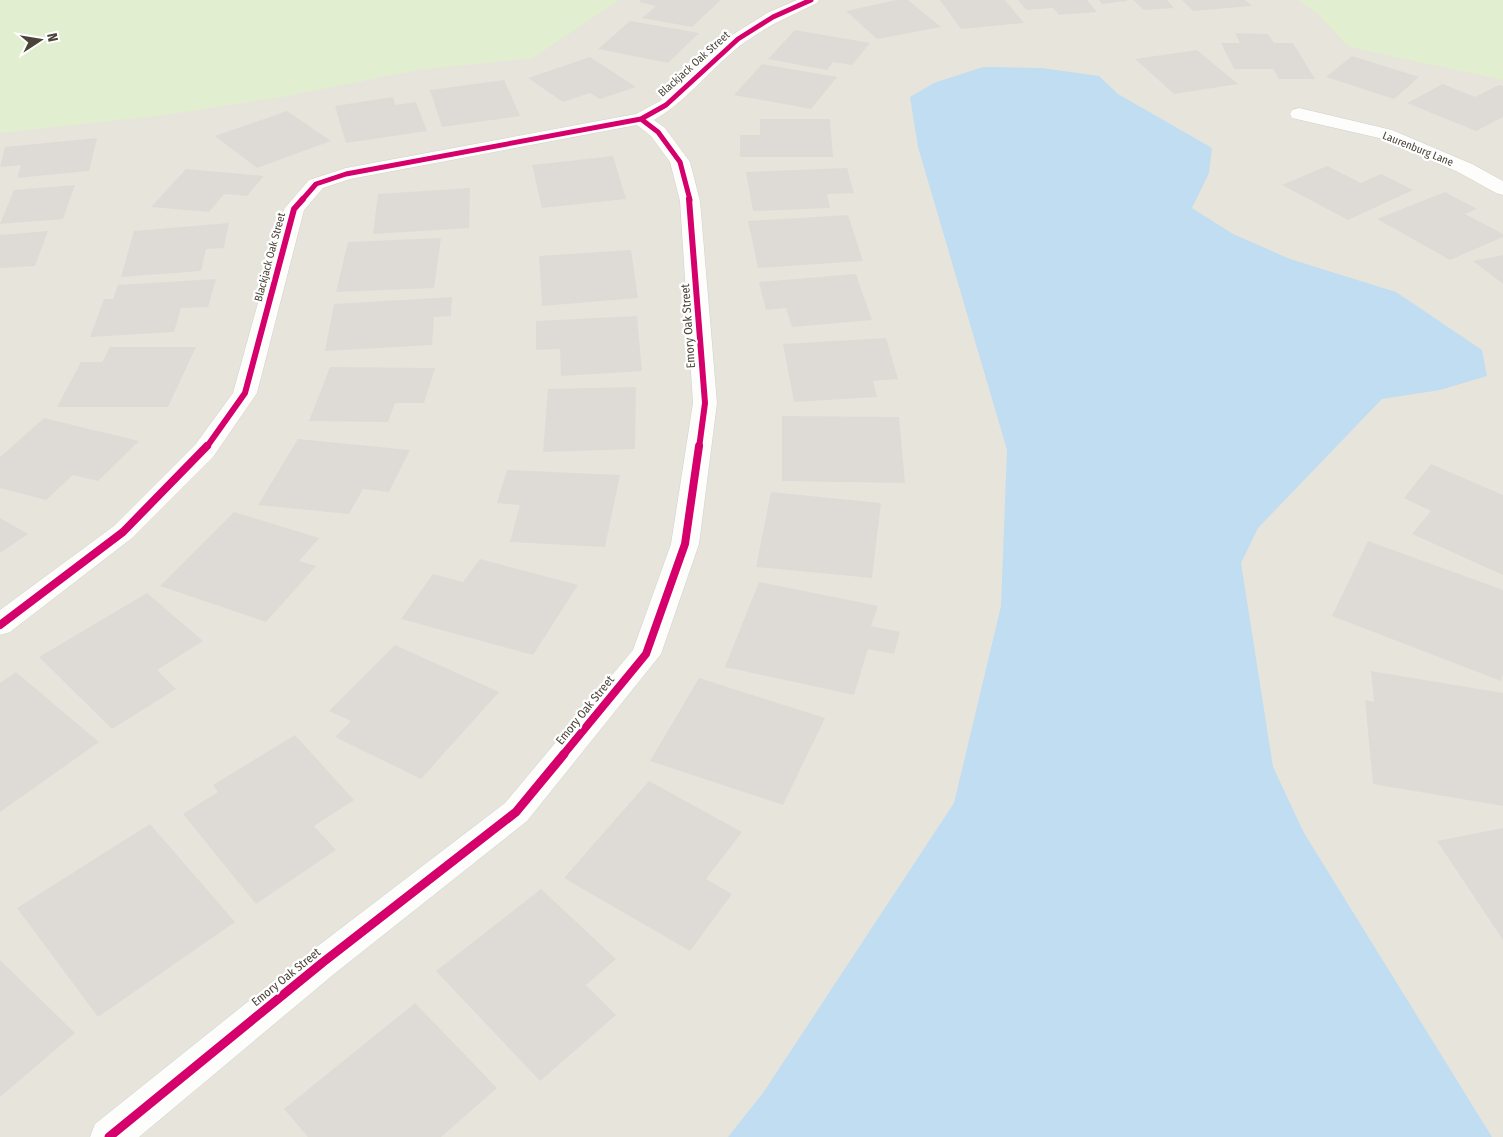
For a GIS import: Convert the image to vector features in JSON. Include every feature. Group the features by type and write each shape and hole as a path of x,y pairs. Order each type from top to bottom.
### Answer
{"street":[{"name":"Blackjack Oak Street","path":"0,625 123,532 204,452 245,392 294,210 316,184 346,174 641,119 666,105 738,39 773,17 811,0"},
{"name":"Laurenburg Lane","path":"1299,114 1385,134 1464,168 1503,190"},
{"name":"Emory Oak Street","path":"109,1137 322,963 516,812 646,654 685,544 706,403 690,200 680,162 658,132 641,119"}],"shaded area":[{"path":"0,0 1503,0 1503,1137 0,1137"}],"green space":[{"path":"0,0 619,0 533,58 418,70 282,97 158,116 0,133"},
{"path":"1299,0 1503,0 1503,80 1349,47 1317,13"}],"water":[{"path":"983,67 1042,68 1099,76 1118,94 1212,148 1209,173 1192,208 1233,234 1290,259 1396,292 1482,350 1487,376 1440,390 1382,399 1258,528 1241,563 1273,767 1304,833 1492,1137 728,1137 763,1093 954,803 1001,606 1007,450 918,147 910,97 934,83"}],"building":[{"path":"641,0 721,0 692,27 642,18 656,6 639,2"},
{"path":"896,0 908,0 941,27 877,39 846,11"},
{"path":"940,0 1005,0 1024,23 961,29"},
{"path":"1018,0 1087,0 1097,12 1059,15 1053,8 1026,10"},
{"path":"1099,0 1127,0 1127,1 1102,4"},
{"path":"1133,0 1167,0 1174,8 1144,10"},
{"path":"1182,0 1245,0 1252,6 1193,11"},
{"path":"630,21 699,33 668,63 598,49"},
{"path":"795,30 870,43 852,65 833,62 827,70 768,59"},
{"path":"1235,33 1268,34 1274,43 1293,43 1315,79 1279,79 1273,69 1234,69 1221,43 1240,43"},
{"path":"1197,50 1238,84 1174,94 1135,59"},
{"path":"1352,56 1419,77 1394,99 1326,77"},
{"path":"590,57 636,87 600,99 590,93 563,102 528,78"},
{"path":"762,64 837,77 811,109 734,95"},
{"path":"504,80 520,116 442,127 430,90"},
{"path":"1443,84 1475,97 1499,85 1503,86 1503,117 1476,131 1407,103"},
{"path":"393,97 395,105 416,102 427,131 346,143 335,106"},
{"path":"287,111 331,141 257,168 215,136"},
{"path":"760,119 830,119 833,157 740,157 740,135 760,135"},
{"path":"97,138 89,171 17,178 21,165 0,167 5,147"},
{"path":"613,156 626,199 542,208 532,165"},
{"path":"1327,166 1361,183 1381,174 1413,190 1348,220 1282,185"},
{"path":"847,168 854,193 827,194 830,208 753,211 746,172"},
{"path":"186,169 264,176 247,196 224,194 209,212 151,207"},
{"path":"75,185 63,219 0,224 14,190"},
{"path":"470,188 469,228 373,234 378,194"},
{"path":"1445,192 1477,209 1465,214 1503,234 1503,237 1450,260 1377,219"},
{"path":"848,215 863,261 758,268 748,221"},
{"path":"229,223 224,248 206,249 201,271 121,277 134,231"},
{"path":"48,231 35,266 0,268 0,235"},
{"path":"441,238 434,288 336,292 348,242"},
{"path":"631,250 638,298 542,306 539,256"},
{"path":"1503,255 1503,284 1473,261"},
{"path":"856,274 872,320 792,327 786,308 766,310 759,282"},
{"path":"216,279 208,307 181,308 174,332 90,337 104,299 113,299 118,285"},
{"path":"452,297 451,316 434,317 432,345 325,351 334,304"},
{"path":"637,316 642,371 561,376 560,349 536,350 536,321"},
{"path":"886,338 898,379 873,381 877,397 794,402 783,344"},
{"path":"110,347 196,347 168,407 57,407 81,362 102,362"},
{"path":"330,367 435,368 424,403 395,403 388,422 309,421"},
{"path":"636,387 635,449 543,452 548,389"},
{"path":"782,416 899,417 905,483 782,481"},
{"path":"44,418 139,441 98,481 73,475 46,500 0,488 0,457"},
{"path":"298,439 410,450 389,492 363,489 349,514 258,505"},
{"path":"1431,464 1503,495 1503,575 1412,534 1431,511 1404,498"},
{"path":"507,470 620,475 605,547 510,542 520,505 497,503"},
{"path":"771,492 881,503 872,578 756,567"},
{"path":"234,512 319,538 299,561 316,566 266,622 160,586"},
{"path":"0,518 28,534 0,553"},
{"path":"1368,541 1503,590 1503,674 1501,681 1332,616"},
{"path":"480,559 578,585 533,655 401,619 433,574 463,582"},
{"path":"759,582 878,606 871,626 900,632 894,654 868,649 854,695 725,667"},
{"path":"147,593 203,641 157,670 176,689 112,729 39,657"},
{"path":"395,645 499,692 421,779 335,737 351,721 329,711"},
{"path":"1371,671 1503,693 1503,806 1373,784 1365,700 1374,702"},
{"path":"16,672 99,742 0,812 0,683"},
{"path":"699,678 825,718 783,805 650,761"},
{"path":"295,735 354,800 314,826 336,850 256,904 183,814 218,792 213,785"},
{"path":"649,781 742,832 706,879 732,894 690,951 564,878"},
{"path":"150,824 235,922 98,1017 17,908"},
{"path":"1503,828 1503,940 1437,841"},
{"path":"541,889 616,959 586,985 616,1015 540,1081 436,971"},
{"path":"0,960 75,1033 0,1097"},
{"path":"415,1003 497,1088 441,1137 308,1137 284,1109"}],"cycle path":[{"path":"0,625 123,532 204,451 245,393 294,209 316,184 346,174 641,119 666,105 738,39 773,17 811,0"},
{"path":"109,1137 322,963 516,812 646,654 685,544 705,403 690,201 680,162 658,132 641,119"}]}
